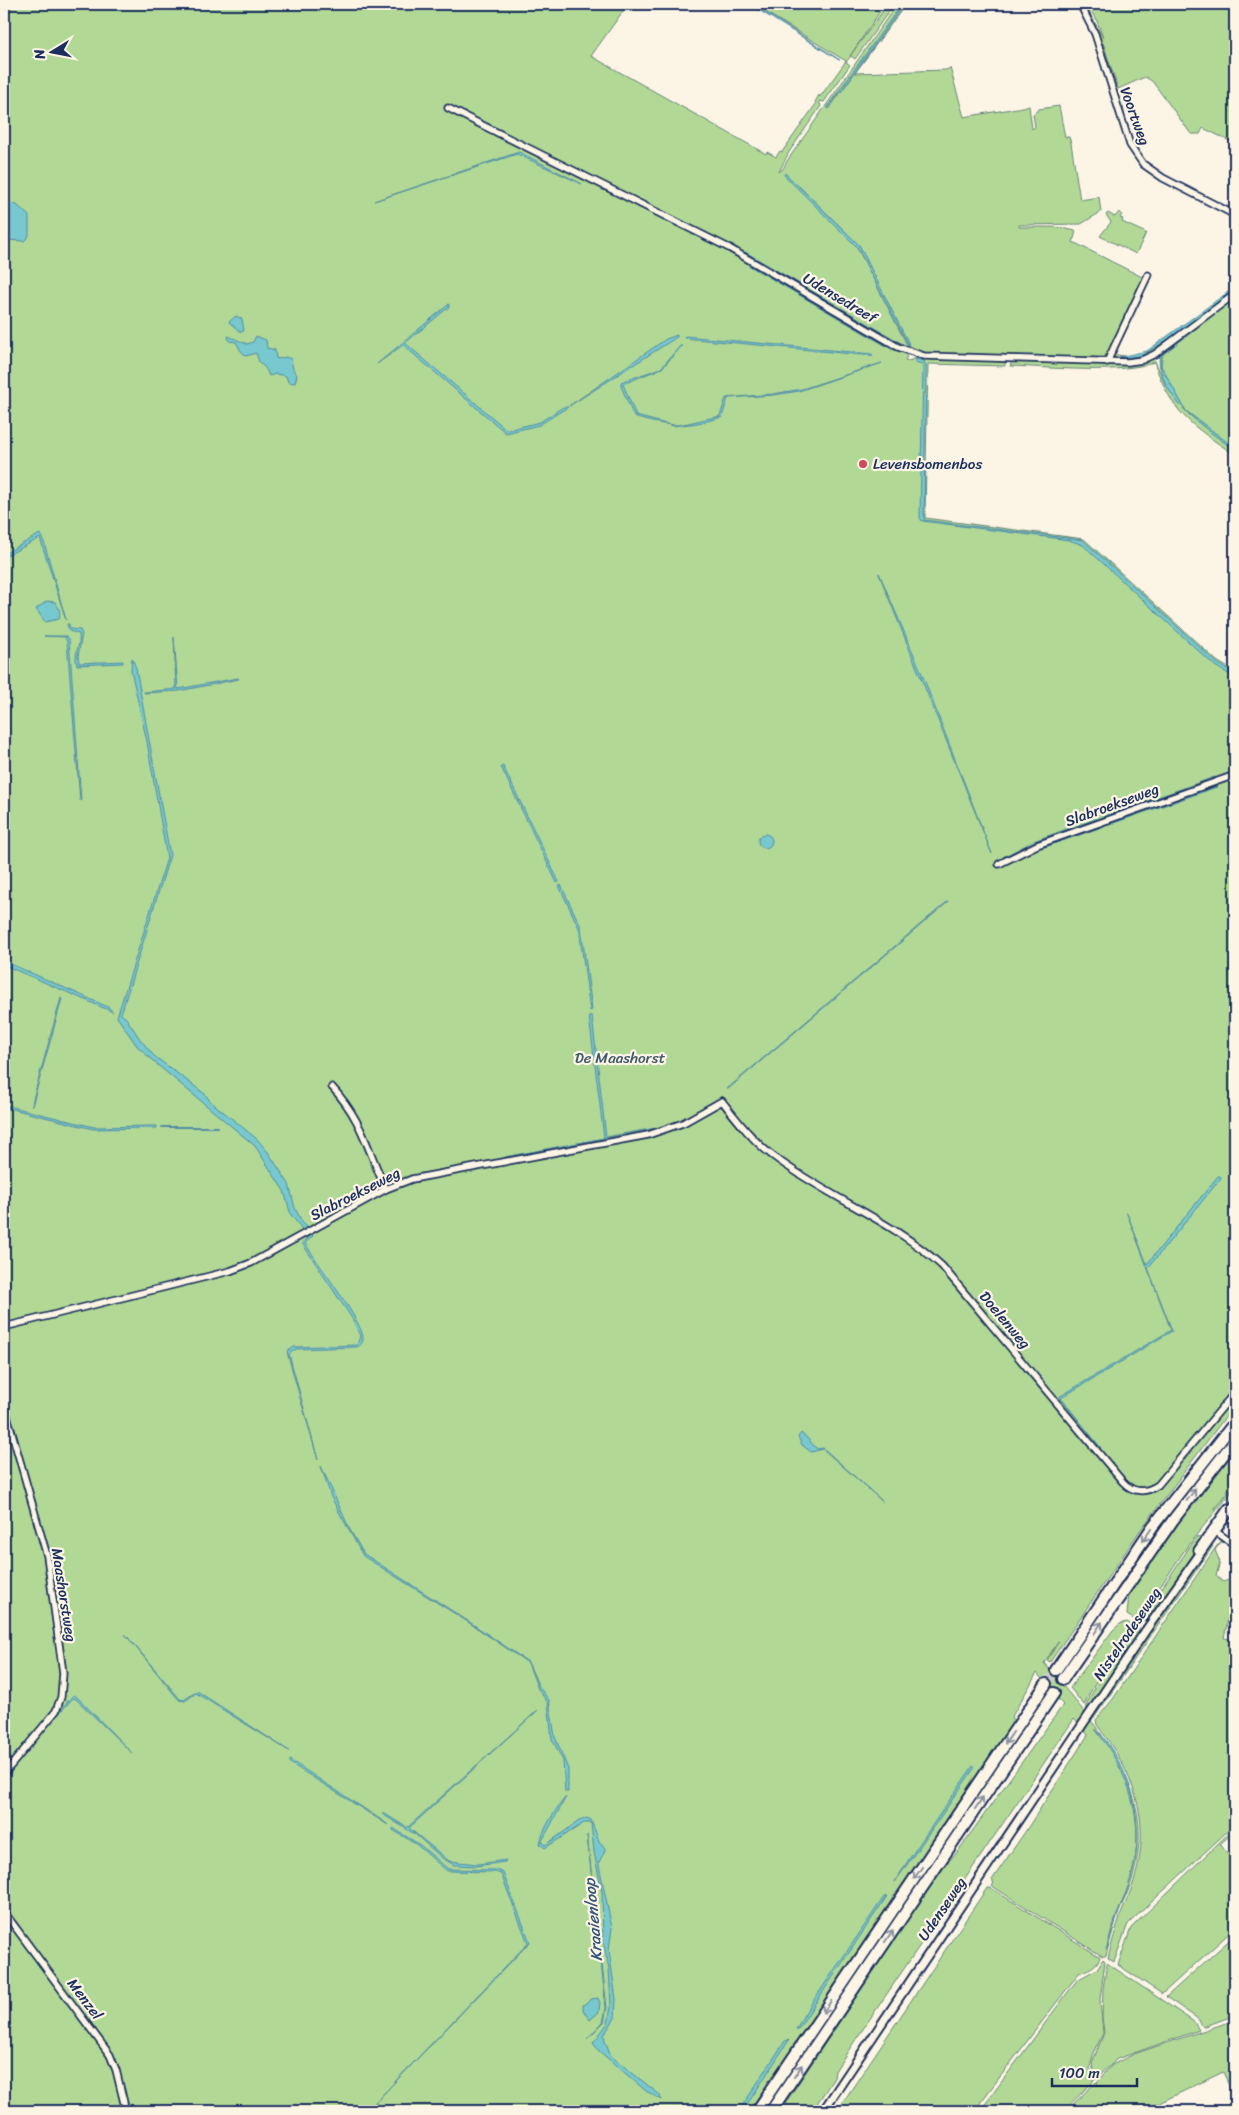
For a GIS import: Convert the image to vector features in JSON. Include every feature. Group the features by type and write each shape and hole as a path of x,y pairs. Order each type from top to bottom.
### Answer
{"highway":[{"path":"1056,1670 1153,1526 1235,1422"},
{"path":"1063,1679 1173,1520 1235,1440"},
{"path":"757,2111 1046,1684"},
{"path":"771,2111 1054,1693"}],"street":[{"name":"Voortweg","path":"1080,4 1095,34 1126,134 1136,156 1153,172 1163,178 1233,214"},
{"name":"Udensedreef","path":"448,108 733,250 898,347 912,353 934,357 1107,362 1135,361 1155,354 1235,294"},
{"path":"1233,214 1235,205"},
{"path":"1107,362 1148,275"},
{"name":"Slabroekseweg","path":"999,864 1037,845 1235,775"},
{"path":"332,1087 344,1100 358,1122 386,1189"},
{"name":"Slabroekseweg","path":"4,1327 230,1271 267,1256 386,1189 426,1175 656,1133 684,1123 722,1101"},
{"name":"Doelenweg","path":"722,1101 772,1155 802,1177 908,1238 942,1266 1127,1487 1133,1490 1145,1491 1158,1485 1235,1392"},
{"name":"Maashorstweg","path":"4,1406 47,1556 63,1673 61,1697 56,1711 4,1774"},
{"name":"Nistelrodeseweg","path":"1084,1722 1195,1555 1235,1502"},
{"path":"1214,1530 1235,1545"},
{"name":"Udenseweg","path":"823,2111 1084,1722"},
{"name":"Menzel","path":"4,1912 106,2049 116,2070 126,2111"}],"green space":[{"name":"De Maashorst","path":"4,4 628,4 591,56 766,154 767,152 776,157 780,151 782,152 816,104 815,102 819,95 820,97 846,61 752,4 885,4 850,56 888,4 894,4 855,59 851,56 846,62 850,65 824,102 819,101 821,106 789,152 779,172 783,169 897,4 902,4 828,106 829,109 904,4 906,4 855,73 946,70 950,68 964,117 1029,106 1032,129 1035,127 1033,114 1039,109 1059,106 1065,137 1069,137 1071,143 1080,200 1099,197 1101,212 1081,224 1019,225 1019,227 1055,227 1076,231 1073,242 1144,278 1104,360 930,355 904,352 907,356 905,360 908,361 919,357 1005,362 1005,366 928,364 925,518 1084,539 1217,661 1235,672 1235,1404 1139,1532 1050,1662 1047,1660 1059,1641 1044,1663 1100,1732 1116,1757 1128,1782 1137,1809 1139,1838 1135,1869 1117,1917 1106,1956 1102,1956 992,1886 994,1883 992,1880 1088,1735 1074,1719 848,2051 835,2071 834,2078 812,2111 780,2111 941,1870 958,1851 1063,1705 1037,1673 1011,1718 1014,1720 749,2111 4,2111","holes":["799,186 859,245 909,346 908,347 857,247"]},
{"path":"1082,4 1085,4 1103,38 1097,21 1087,4 1235,4 1234,143 1203,128 1200,134 1191,134 1152,81 1145,77 1118,89 1103,43 1123,107 1126,124 1095,26"},
{"path":"1119,212 1122,214 1120,218 1123,219 1122,222 1146,233 1136,254 1100,236 1111,222 1106,215 1108,213 1115,217"},
{"path":"1235,289 1235,292 1158,350 1141,358 1112,361 1112,354 1124,356 1120,358 1137,356 1151,350"},
{"path":"1235,296 1235,448 1186,411 1161,366 1162,355 1198,327 1160,355 1161,352"},
{"path":"1151,357 1155,361 1167,385 1185,410 1197,422 1235,450 1235,455 1206,435 1176,407 1168,395 1154,362 1140,366 1104,369 1010,366 1012,361 1120,364"},
{"path":"1235,1451 1235,1480 1214,1510 1235,1484 1235,1488 1188,1545 1148,1605 1141,1621 1137,1621 1127,1615 1129,1593 1180,1521"},
{"path":"1197,1536 1203,1540 1149,1620 1144,1621 1151,1604"},
{"path":"1223,1539 1226,1541 1225,1543 1221,1542 1215,1550 1220,1562 1216,1576 1223,1582 1231,1579 1235,1582 1235,1606 1231,1605 1224,1638 1235,1640 1235,1824 1128,1924 1114,1962 1108,1958 1119,1919 1135,1878 1140,1856 1140,1816 1136,1797 1121,1760 1097,1725 1096,1720 1113,1699 1216,1547"},
{"path":"1209,1544 1213,1546 1094,1718 1092,1716"},
{"path":"1127,1622 1136,1627 1107,1664 1084,1705 1070,1688 1113,1630 1120,1624"},
{"path":"1139,1629 1142,1631 1088,1711 1085,1707 1102,1676"},
{"path":"1235,1827 1235,1831 1220,1844 1235,1863 1235,1928 1162,1994 1118,1965 1131,1928"},
{"path":"987,1888 991,1888 1100,1957 1099,1960 1092,1967 1079,1973 974,2111 847,2111 841,2105"},
{"path":"1235,1935 1235,2015 1203,2027 1198,2019 1166,1997"},
{"path":"1103,1959 1105,1961 1100,1999 1103,2033 1093,2055 1090,2068 1094,2081 1063,2111 980,2111 1077,1980 1097,1969"},
{"path":"1107,1963 1194,2022 1199,2030 1117,2059 1095,2080 1092,2063 1104,2033 1102,2017 1103,1989"},
{"path":"1235,2020 1235,2098 1223,2072 1153,2106 1156,2111 1066,2111 1096,2082 1098,2084 1097,2082 1112,2065 1134,2054"}],"water":[{"path":"749,4 752,4 840,60 839,60"},
{"path":"902,4 904,4 828,109 828,106"},
{"path":"519,152 582,184 517,154 374,201"},
{"path":"785,173 859,245 909,347 857,247 784,175"},
{"path":"4,201 17,205 29,216 29,236 24,241 4,240"},
{"path":"745,252 903,344 901,344"},
{"path":"748,265 891,347 893,350"},
{"path":"1235,287 1206,312 1150,351 1142,355 1119,357 1147,351"},
{"path":"449,304 449,307 405,343 507,430 540,422 563,407 568,407 539,425 506,433 403,345 377,364"},
{"path":"236,316 242,319 244,331 240,332 229,322"},
{"path":"1198,327 1162,355 1161,366 1186,411 1174,398 1166,385 1161,370 1160,355"},
{"path":"677,335 677,337 569,406 666,339"},
{"path":"228,336 247,344 253,342 256,336 266,340 267,348 275,350 276,358 286,357 291,359 293,369 297,375 295,383 288,382 286,376 276,374 269,376 266,369 259,362 256,353 246,356 236,342 229,341"},
{"path":"685,336 872,354 873,356 684,338"},
{"path":"682,346 662,368 623,384 636,416 668,424 634,417 621,382 661,368"},
{"path":"916,359 924,361 926,366 924,520 1083,540 1217,663 1235,674 1235,678 1215,666 1083,545 1069,540 922,521 920,518 923,367 922,364 915,362"},
{"path":"882,363 799,391 774,395 728,398 722,417 699,423 679,425 720,416 726,398 773,394 802,389"},
{"path":"1186,411 1235,448 1235,450"},
{"path":"40,534 44,542 66,620 40,538 4,557 4,554"},
{"path":"879,574 920,669 992,854"},
{"path":"47,601 55,602 60,614 59,619 45,622 36,609"},
{"path":"67,624 69,624 70,629 80,630 82,634 78,656 79,663 123,661 123,663 77,665 76,657 79,634 69,631"},
{"path":"44,636 66,636 69,639 80,801 67,642 65,637"},
{"path":"174,637 178,689 239,679 179,691 144,693 176,689"},
{"path":"132,658 136,668 170,855 121,1014 154,1056 205,1094 210,1101 257,1139 289,1184 295,1208 302,1222 310,1230 302,1229 291,1215 284,1191 255,1146 154,1062 137,1046 117,1017 167,858 147,742 131,670"},
{"path":"503,766 559,882 557,883 501,767"},
{"path":"1215,777 1036,841 1003,857 1036,840"},
{"path":"1217,785 1217,787 1042,848 1065,839"},
{"path":"762,834 768,834 772,841 768,848 762,848 758,844 758,838"},
{"path":"561,885 581,927 592,1010 590,1011 579,928 559,886"},
{"path":"948,901 948,902 727,1089"},
{"path":"4,961 108,1007 113,1012 4,965"},
{"path":"62,999 32,1106 33,1099"},
{"path":"589,1016 592,1016 606,1137 667,1126 505,1157 604,1138"},
{"path":"4,1105 94,1127 157,1126 157,1128 93,1129 4,1107"},
{"path":"1218,1176 1221,1178 1148,1268 1172,1331 1061,1398 1101,1448 1059,1397 1171,1330 1126,1211 1147,1264"},
{"path":"312,1233 313,1236 305,1243 348,1306 361,1330 363,1338 362,1344 357,1347 296,1349 289,1354 318,1460 287,1352 294,1347 357,1345 360,1336 353,1320 302,1243"},
{"path":"801,1433 817,1449 823,1448 883,1502 823,1449 811,1452 802,1445 798,1437"},
{"path":"321,1466 350,1530 364,1554 474,1625 528,1662 539,1687 549,1700 555,1737 568,1769 568,1792 565,1792 563,1761 552,1739 548,1703 538,1689 528,1663 468,1622 363,1556 331,1497"},
{"path":"125,1634 180,1699 184,1700 197,1691 289,1751 196,1693 185,1701 179,1700"},
{"path":"75,1695 133,1754 76,1699 73,1698 54,1719 71,1697"},
{"path":"538,1710 409,1828 449,1861 478,1864 506,1860 505,1862 476,1866 454,1865 442,1858 416,1835 382,1814 408,1827"},
{"path":"1095,1729 1114,1753 1126,1776 1135,1815 1126,1781 1107,1745"},
{"path":"290,1760 386,1823 388,1825 290,1763"},
{"path":"973,1766 975,1767 895,1882 909,1859"},
{"path":"566,1797 542,1841 545,1845 547,1844 579,1821 587,1818 591,1820 599,1841 605,1848 599,1865 612,1928 609,1950 616,1999 615,2018 604,2035 605,2040 611,2056 660,2095 661,2100 646,2091 599,2051 593,2043 608,2023 611,2007 609,1969 603,1940 602,1892 594,1852 591,1823 584,1823 545,1848 540,1844 550,1819"},
{"path":"393,1828 420,1845 448,1869 496,1870 503,1873 530,1942 367,2111 528,1943 501,1874 495,1872 447,1871 417,1845 393,1830"},
{"path":"587,1835 607,2008 604,2022 587,2039 603,2022 606,2008"},
{"path":"887,1896 798,2029 796,2029 884,1897"},
{"path":"1124,1898 1115,1923 1111,1934 1116,1917"},
{"path":"598,1998 600,2003 599,2012 590,2020 583,2010 583,2005 591,1999"},
{"path":"789,2040 743,2111 739,2111 785,2041"}],"waterway":[{"path":"162,1127 218,1127"}],"tunnel":[{"path":"1046,1684 1056,1670"}],"place":[{"name":"Levensbomenbos","path":"863,464"}],"water label":[{"name":"Kraaienloop","path":"593,1920"}]}
